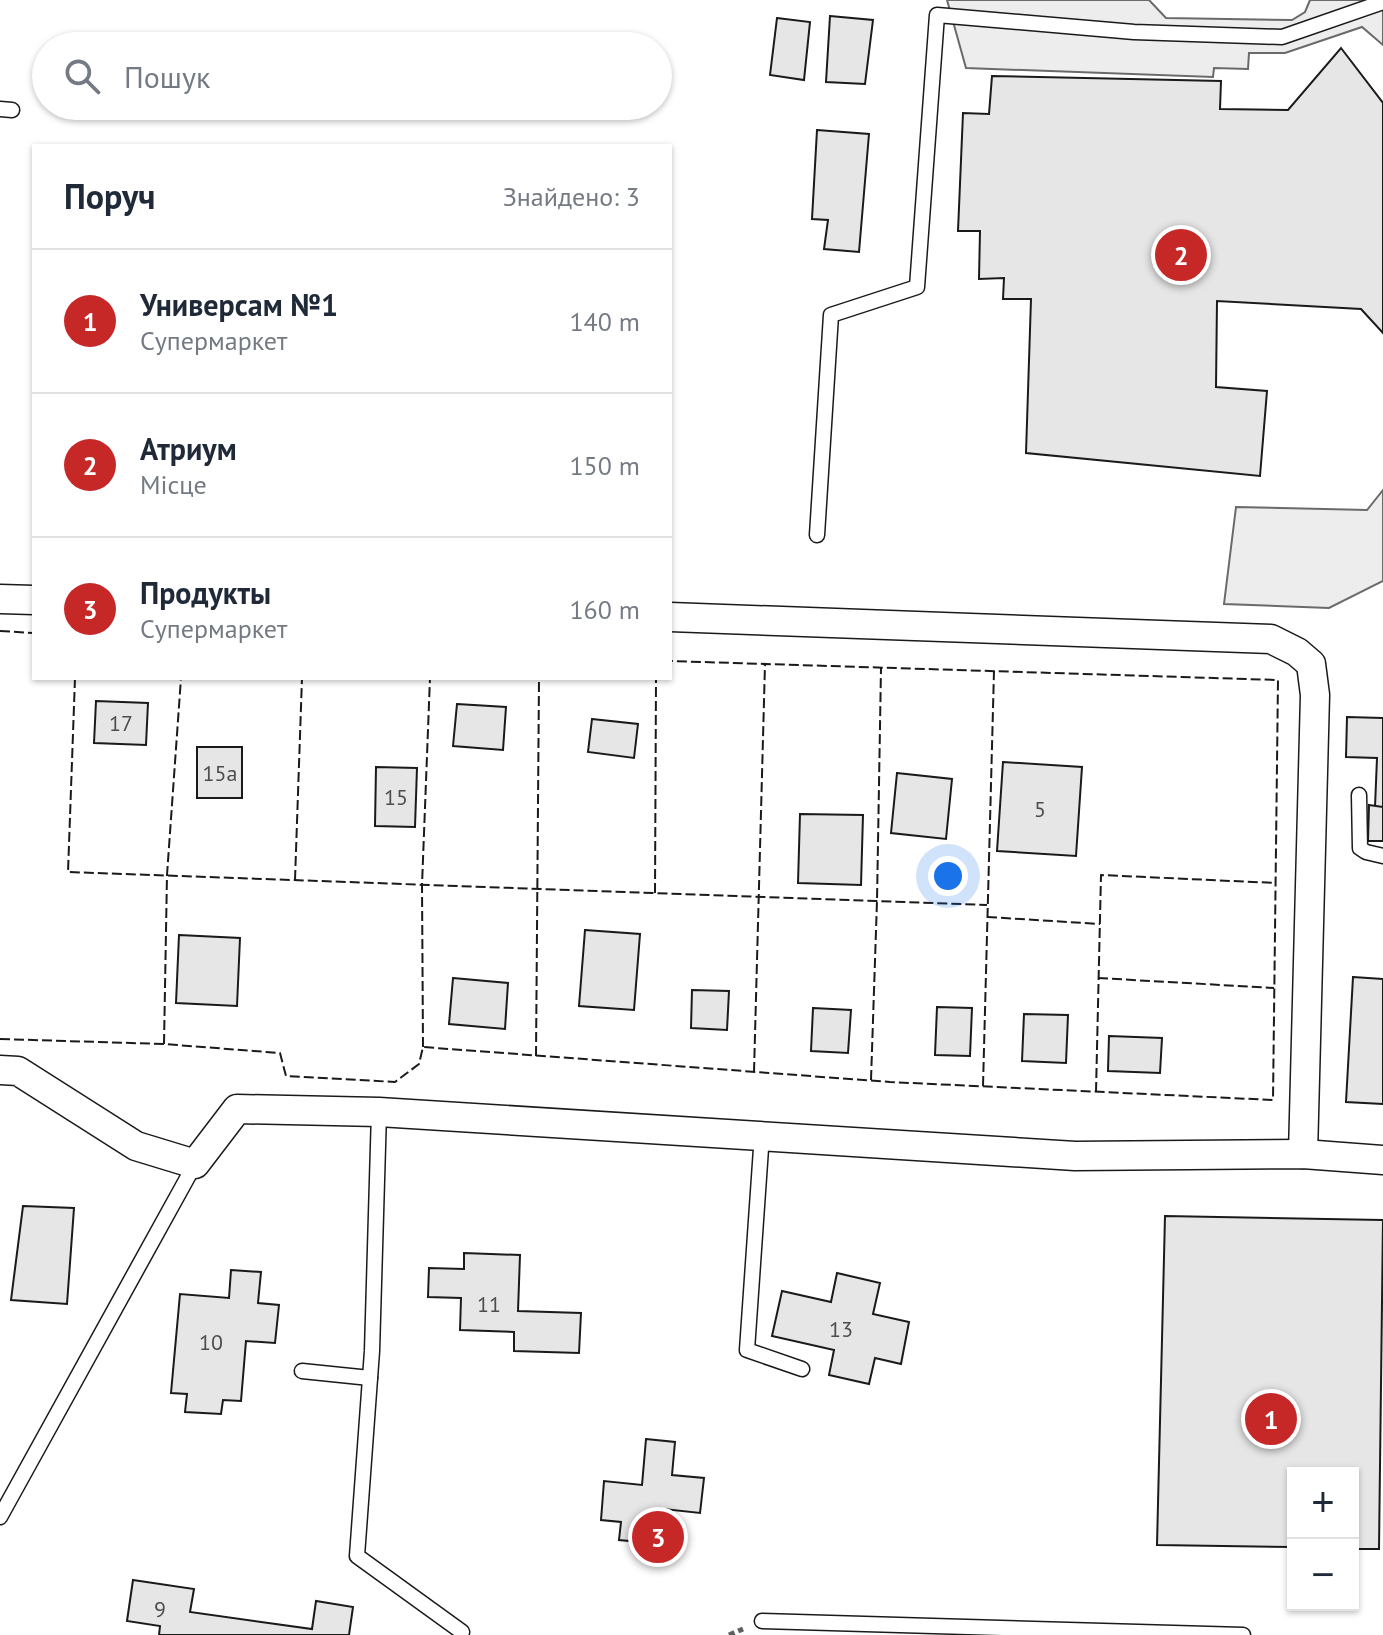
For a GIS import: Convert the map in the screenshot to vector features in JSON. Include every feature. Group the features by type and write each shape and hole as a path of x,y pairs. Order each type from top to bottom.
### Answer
{"street":[{"path":"0,599 32,600"},
{"path":"672,617 1271,639 1297,652 1311,664 1315,695 1303,1154"},
{"path":"0,1070 18,1071 136,1146 195,1164 237,1109 379,1112 1075,1156 1303,1154 1383,1160"}],"lane":[{"path":"817,535 831,315 917,287 937,15 1134,32 1282,37 1383,2"},
{"path":"1359,795 1360,848 1383,856"},
{"path":"379,1112 370,1378 357,1556 462,1632"},
{"path":"762,1134 747,1350 802,1369"},
{"path":"0,1517 195,1164"},
{"path":"302,1371 370,1378"},
{"path":"762,1621 1243,1635"}],"shaded area":[{"path":"947,0 1149,0 1166,18 1292,20 1305,12 1310,0 1383,0 1383,45 1362,27 1285,53 1249,53 1248,69 1214,68 1213,77 966,68"},
{"path":"1383,490 1383,581 1329,608 1224,604 1236,507 1367,510"}],"building":[{"path":"830,16 873,20 865,84 826,82"},
{"path":"777,18 810,22 804,80 770,75"},
{"path":"1341,48 1383,103 1383,333 1361,309 1217,301 1216,387 1267,391 1260,476 1026,453 1031,299 1003,299 1004,278 979,279 980,231 958,231 963,113 989,114 992,76 1221,81 1220,109 1288,110"},
{"path":"817,130 869,134 859,252 824,249 828,220 812,219"},
{"path":"96,701 148,703 146,745 94,743"},
{"path":"457,704 506,707 503,750 453,746"},
{"path":"1347,717 1383,718 1383,807 1375,807 1377,758 1346,757"},
{"path":"592,719 638,724 634,758 588,752"},
{"path":"197,747 242,747 242,798 197,798"},
{"path":"1003,762 1082,767 1076,856 997,851"},
{"path":"376,767 417,768 415,827 375,826"},
{"path":"897,773 952,779 946,839 891,833"},
{"path":"1369,805 1383,807 1383,841 1368,841"},
{"path":"800,814 863,815 861,885 798,883"},
{"path":"585,930 640,934 634,1010 579,1006"},
{"path":"179,935 240,938 237,1006 176,1003"},
{"path":"1353,977 1383,979 1383,1104 1346,1102"},
{"path":"453,978 508,983 505,1029 449,1024"},
{"path":"692,990 729,991 727,1030 691,1028"},
{"path":"937,1007 972,1008 970,1056 935,1055"},
{"path":"813,1008 851,1010 848,1053 811,1051"},
{"path":"1024,1014 1068,1015 1066,1063 1022,1061"},
{"path":"1109,1036 1162,1038 1160,1073 1108,1071"},
{"path":"23,1206 74,1208 67,1304 11,1300"},
{"path":"1165,1216 1383,1220 1379,1549 1359,1549 1359,1467 1287,1467 1287,1547 1157,1545"},
{"path":"464,1253 520,1255 518,1311 581,1313 579,1353 514,1351 514,1332 460,1330 461,1298 428,1297 429,1268 464,1269"},
{"path":"231,1270 261,1272 258,1303 279,1305 275,1343 246,1341 241,1401 223,1400 221,1414 185,1412 187,1394 171,1393 180,1294 229,1298"},
{"path":"837,1273 880,1283 873,1314 909,1322 901,1364 875,1358 869,1384 829,1375 834,1350 772,1336 782,1291 831,1302"},
{"path":"646,1439 675,1442 672,1475 704,1478 700,1513 664,1509 661,1544 619,1540 621,1522 601,1520 604,1481 642,1485"},
{"path":"133,1580 194,1589 190,1612 312,1629 316,1601 353,1607 349,1635 159,1635 160,1626 127,1621"}],"fence":[{"path":"0,631 32,633"},
{"path":"0,1039 164,1044 280,1053 286,1076 395,1082 419,1064 423,1047 890,1082 1273,1100 1278,680 672,661"},
{"path":"754,1072 765,664"},
{"path":"871,1080 881,668"},
{"path":"983,1086 994,671"},
{"path":"75,680 68,872 987,905"},
{"path":"164,1044 167,875 181,680"},
{"path":"295,880 302,680"},
{"path":"423,1047 422,885 430,680"},
{"path":"536,1056 539,680"},
{"path":"655,893 656,680"},
{"path":"1096,1092 1101,875 1276,883"},
{"path":"987,917 1100,924"},
{"path":"1098,978 1274,988"}],"place":[{"name":"Атриум","path":"1181,255"},
{"name":"Универсам №1","path":"1271,1419"},
{"name":"Продукты","path":"658,1537"}]}
